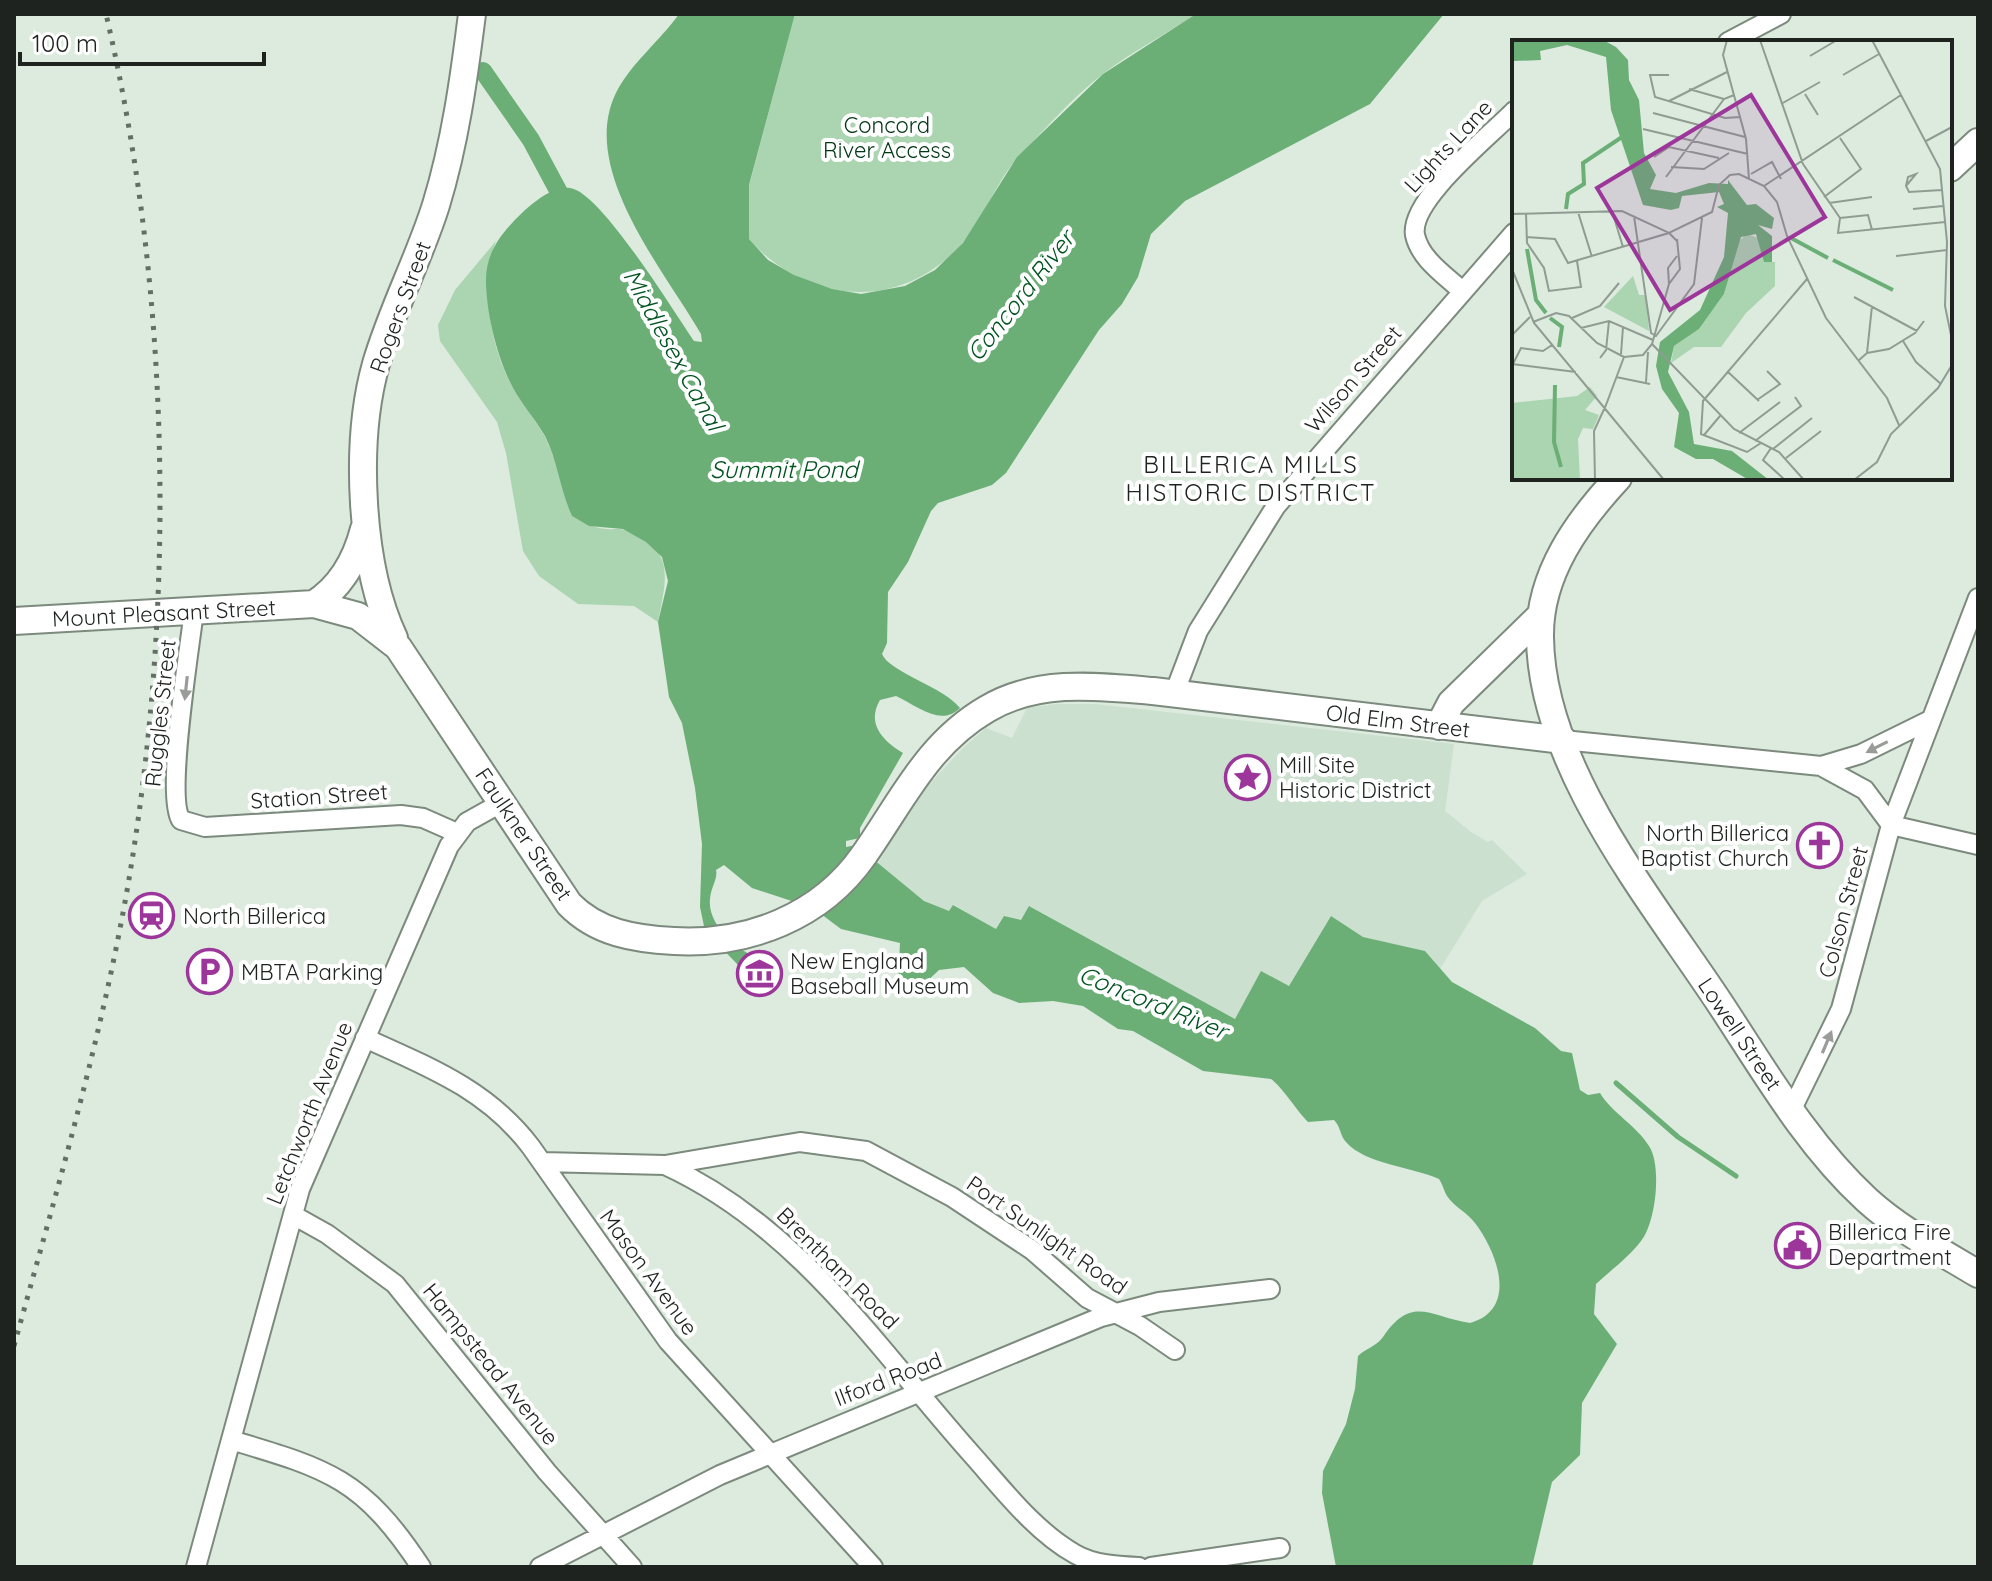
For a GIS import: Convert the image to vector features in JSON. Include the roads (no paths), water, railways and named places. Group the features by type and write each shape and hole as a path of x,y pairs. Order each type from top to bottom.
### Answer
{"main road":[{"name":"Rogers Street","path":"398,647 376,591 365,526 370,392 387,330 442,184 457,117 472,14"},
{"path":"1952,166 1978,142"},
{"path":"1439,726 1451,703 1541,615 1551,577 1568,542 1588,511 1617,480"},
{"path":"314,604 333,590 350,566 365,526"},
{"name":"Mount Pleasant Street","path":"14,621 314,604 358,616 398,647"},
{"name":"Lowell Street","path":"1541,615 1542,663 1563,740 1613,841 1791,1111 1818,1147 1868,1200 1912,1234 1978,1274"},
{"name":"Faulkner Street","path":"398,647 436,698 559,891 585,919 610,931 637,937 721,939 766,929 809,909 840,884 866,853"},
{"name":"Old Elm Street","path":"866,853 932,753 990,707 1025,693 1056,687 1093,686 1174,694 1563,740"}],"street":[{"path":"1732,40 1781,14"},
{"name":"Lights Lane","path":"1462,291 1420,249 1415,233 1416,218 1421,206 1440,184 1512,113"},
{"name":"Wilson Street","path":"1174,694 1198,631 1268,517 1512,235"},
{"name":"Colson Street","path":"1791,1111 1841,1009 1891,825 1978,598"},
{"name":"Ruggles Street","path":"181,820 175,807 176,777 194,610"},
{"path":"1821,766 1861,754 1930,720"},
{"name":"Old Elm Street","path":"1563,740 1821,766 1865,790 1891,825"},
{"name":"Letchworth Avenue","path":"196,1567 309,1165 457,833 467,822 501,803"},
{"name":"Station Street","path":"181,820 205,827 401,815 423,818 457,833"},
{"path":"1891,825 1978,845"},
{"name":"Mason Avenue","path":"365,1038 476,1093 515,1127 656,1326 873,1567"},
{"name":"Port Sunlight Road","path":"542,1162 665,1165 787,1143 845,1146 889,1161 952,1197 1032,1250 1087,1298 1175,1350"},
{"name":"Brentham Road","path":"665,1165 731,1201 772,1232 807,1265 981,1464 1061,1545 1095,1562 1139,1567"},
{"name":"Hampstead Avenue","path":"293,1215 327,1234 395,1284 632,1567"},
{"name":"Ilford Road","path":"540,1567 771,1453 1114,1313 1171,1300 1270,1289"},
{"path":"231,1440 318,1468 351,1485 379,1508 421,1567"},
{"path":"1151,1567 1280,1548"}],"water":[{"path":"679,14 795,14 749,185 749,239 768,260 794,275 832,289 861,294 905,286 935,270 963,243 1017,157 1103,74 1196,14 1444,14 1370,104 1185,201 1151,234 1138,277 1122,304 1099,330 1006,473 992,485 938,503 931,511 908,562 888,592 887,643 882,654 895,667 942,693 960,708 945,716 921,710 896,696 880,700 875,717 879,731 903,753 860,828 860,838 846,841 846,847 856,845 924,901 949,911 953,905 996,929 1004,916 1021,920 1029,906 1235,1019 1261,971 1289,986 1331,916 1363,937 1425,951 1452,982 1535,1028 1561,1051 1572,1053 1580,1090 1588,1095 1600,1093 1649,1146 1655,1166 1656,1194 1650,1221 1641,1241 1596,1284 1594,1314 1617,1344 1582,1403 1580,1455 1552,1482 1532,1567 1336,1567 1322,1493 1323,1471 1346,1424 1355,1389 1358,1356 1378,1343 1403,1316 1422,1312 1470,1323 1485,1316 1495,1306 1499,1293 1496,1264 1483,1235 1472,1219 1450,1200 1439,1179 1377,1160 1354,1149 1346,1142 1334,1120 1308,1122 1271,1079 1203,1071 1133,1031 1118,1029 1083,1006 1053,1001 1019,1003 993,993 964,967 939,970 922,986 898,984 900,943 841,929 813,908 752,888 724,865 716,870 710,909 713,918 725,936 758,958 759,964 740,967 705,931 700,907 702,844 695,788 682,723 669,697 658,622 668,581 662,557 646,542 623,529 589,526 572,516 545,436 517,395 504,369 486,292 492,251 509,227 544,196 570,188 583,194 617,230 694,341 702,342 701,334 631,219 608,155 607,124 615,95 628,73"}],"waterway":[{"name":"Middlesex Canal","path":"483,71 531,140 569,211"},
{"path":"1616,1083 1678,1137 1736,1176"}],"railway":[{"path":"14,1346 77,1117 117,943 144,778 154,669 159,559 159,448 154,338 144,228 128,120 106,14"}],"place":[{"name":"Mill Site Historic District","path":"1248,778"},
{"name":"North Billerica Baptist Church","path":"1820,846"},
{"name":"North Billerica","path":"152,916"},
{"name":"MBTA Parking","path":"210,972"},
{"name":"New England Baseball Museum","path":"759,974"},
{"name":"Billerica Fire Department","path":"1797,1245"}],"district":[{"name":"BILLERICA MILLS HISTORIC DISTRICT","path":"1251,479"}],"park label":[{"name":"Concord River Access","path":"887,138"}],"water label":[{"name":"Concord River","path":"1021,296"},
{"name":"Summit Pond","path":"784,470"},
{"name":"Concord River","path":"1153,1003"}]}
